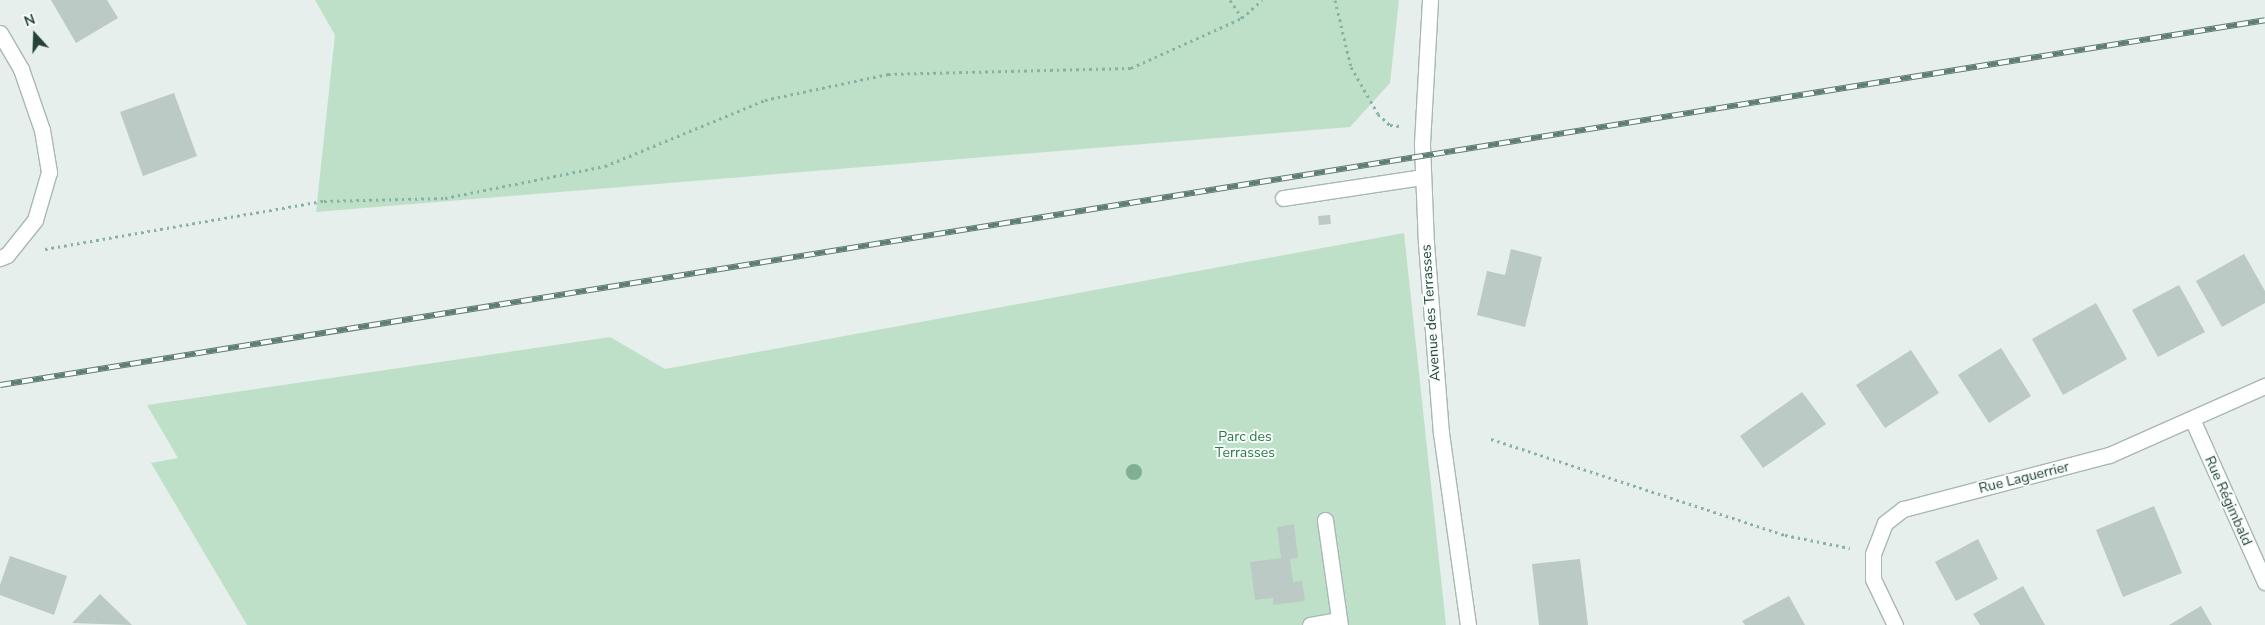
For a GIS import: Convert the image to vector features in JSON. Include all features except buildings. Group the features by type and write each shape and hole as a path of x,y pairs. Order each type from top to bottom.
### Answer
{"street":[{"name":"Avenue des Terrasses","path":"1430,0 1422,177 1440,425 1468,625"},
{"path":"0,33 21,69 42,130 49,172 35,220 4,257"},
{"path":"1283,198 1422,177"},
{"name":"Rue Laguerrier","path":"1895,625 1877,591 1872,566 1878,534 1892,515 1915,504 2109,455 2265,386"},
{"name":"Rue Régimbald","path":"2192,419 2265,582"},
{"path":"1310,625 1340,623 1325,520"}],"path":[{"path":"1230,0 1242,18"},
{"path":"4,257 324,201 445,198 605,166 765,100 888,74 1131,68 1242,18 1262,0"},
{"path":"1335,0 1351,67 1378,114 1390,125 1423,130"},
{"path":"1491,439 1785,535 1851,548"}],"green space":[{"path":"315,0 1399,0 1390,83 1350,127 316,212 335,35"},
{"name":"Parc des Terrasses","path":"1404,233 1446,625 247,625 151,463 178,458 147,405 610,337 665,369"}],"railway":[{"path":"0,385 2265,20"}]}
